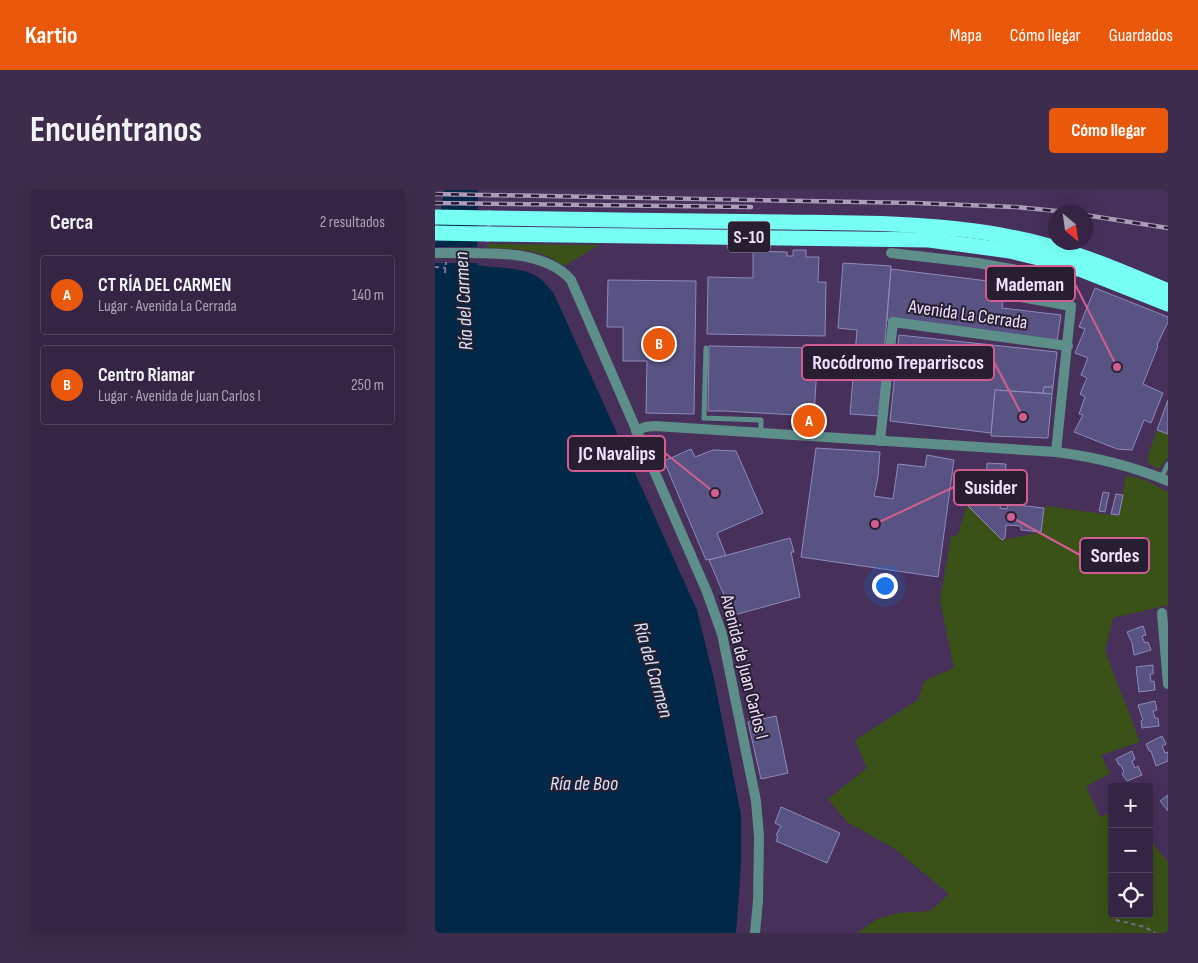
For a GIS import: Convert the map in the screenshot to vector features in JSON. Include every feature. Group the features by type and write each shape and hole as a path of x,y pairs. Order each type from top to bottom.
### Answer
{"highway":[{"name":"S-10","path":"435,217 858,223 935,227 1011,237 1052,247 1092,259 1168,290"},
{"name":"S-10","path":"435,234 929,240 1010,251 1047,260 1082,270 1168,304"}],"street":[{"name":"Avenida de Juan Carlos I","path":"435,253 520,255 536,259 566,274 574,287 707,592 722,634 756,801 759,836 758,901 755,933"},
{"name":"Avenida La Cerrada","path":"891,253 978,263 1017,270 1015,296 1071,306 1057,452"},
{"name":"Avenida La Cerrada","path":"880,441 893,322 1068,346"},
{"path":"636,431 645,427 655,426 1057,452 1114,462 1164,479"},
{"path":"1162,613 1168,684"}],"lane":[{"path":"706,348 704,418 761,420 761,433"},
{"path":"1164,479 1168,464"}],"path":[{"path":"435,267 445,268 445,273"},
{"path":"1116,920 1145,927 1155,933"}],"green space":[{"path":"487,244 599,245 566,265 562,265 554,259 536,252 488,248"},
{"path":"1157,430 1168,434 1168,457 1159,469 1149,464 1147,459"},
{"path":"1126,475 1145,480 1168,492 1168,605 1113,618 1105,651 1140,742 1101,755 1110,774 1086,786 1100,817 1108,814 1108,918 1153,918 1153,844 1168,862 1168,933 857,933 877,919 899,913 930,911 949,894 895,849 847,822 828,799 867,768 855,740 918,700 925,680 954,668 940,600 951,536 958,535 967,505 1003,540 1041,532 1045,506 1119,516"}],"water":[{"name":"Ría de Boo","path":"444,190 478,190 477,265 515,269 529,273 540,279 553,292 697,610 714,679 741,815 741,865 736,933 435,933 435,246"}],"pier":[{"path":"435,247 480,247 480,263 435,263"}],"building":[{"path":"793,250 806,250 806,257 819,257 818,282 826,282 825,336 707,334 708,277 753,278 753,251 787,252 787,256 793,256"},
{"path":"843,263 891,266 879,416 850,414 857,330 838,328"},
{"path":"891,269 1004,283 1002,308 1061,315 1057,341 887,320"},
{"path":"608,280 696,281 694,414 646,413 647,361 623,361 623,327 607,327"},
{"path":"1095,288 1168,317 1168,322 1157,345 1143,384 1163,393 1151,423 1144,420 1132,450 1117,449 1074,432 1083,415 1079,414 1085,397 1080,394 1087,378 1081,375 1088,358 1075,353 1085,329 1079,327"},
{"path":"899,335 1057,352 1053,387 1044,387 1043,393 995,390 991,433 890,421"},
{"path":"709,346 818,348 814,416 708,411"},
{"path":"1044,387 1053,387 1052,394 1043,393"},
{"path":"995,390 1052,394 1048,438 991,436"},
{"path":"1168,400 1168,434 1157,430"},
{"path":"806,417 814,418 813,424 805,424"},
{"path":"816,448 880,452 874,496 893,499 898,464 925,467 927,455 954,460 938,577 801,557"},
{"path":"691,449 695,457 713,450 736,451 763,513 717,533 726,556 706,560 664,461"},
{"path":"987,463 1006,464 1003,501 978,499 980,482 986,482"},
{"path":"1103,492 1109,493 1105,512 1099,511"},
{"path":"1116,494 1123,495 1119,515 1111,514"},
{"path":"971,499 1001,501 1000,508 1007,509 1008,504 1044,508 1041,532 1021,530 1021,526 1006,525 1005,538 1002,540 967,505"},
{"path":"790,538 794,552 791,552 800,597 738,614 731,612 709,560"},
{"path":"1143,626 1146,635 1142,636 1143,639 1145,643 1148,642 1151,650 1134,655 1132,643 1127,632"},
{"path":"1153,665 1153,674 1150,674 1151,682 1154,681 1155,690 1139,692 1136,667"},
{"path":"1155,701 1157,710 1153,711 1155,718 1158,718 1159,726 1142,728 1141,721 1143,720 1138,705"},
{"path":"776,716 788,773 761,779 748,722"},
{"path":"1162,736 1166,744 1162,746 1165,753 1168,752 1168,761 1156,766 1151,751 1149,751 1146,744"},
{"path":"1132,751 1135,759 1132,762 1135,768 1138,766 1142,775 1127,781 1122,774 1124,772 1121,765 1119,765 1116,759"},
{"path":"1168,795 1168,811 1160,801"},
{"path":"781,807 840,833 827,863 776,841 778,836 776,835 781,826 775,823"}],"railway":[{"path":"435,194 915,203 1048,210"},
{"path":"435,203 751,207"},
{"path":"1093,216 1168,228"}],"place":[{"name":"Centro Riamar","path":"659,344"},
{"name":"Mademan","path":"1117,367"},
{"name":"Rocódromo Treparriscos","path":"1023,417"},
{"name":"CT RÍA DEL CARMEN","path":"809,421"},
{"name":"JC Navalips","path":"715,493"},
{"name":"Sordes","path":"1011,517"},
{"name":"Susider","path":"875,524"}],"water label":[{"name":"Ría del Carmen","path":"464,301"},
{"name":"Ría del Carmen","path":"653,670"}]}
